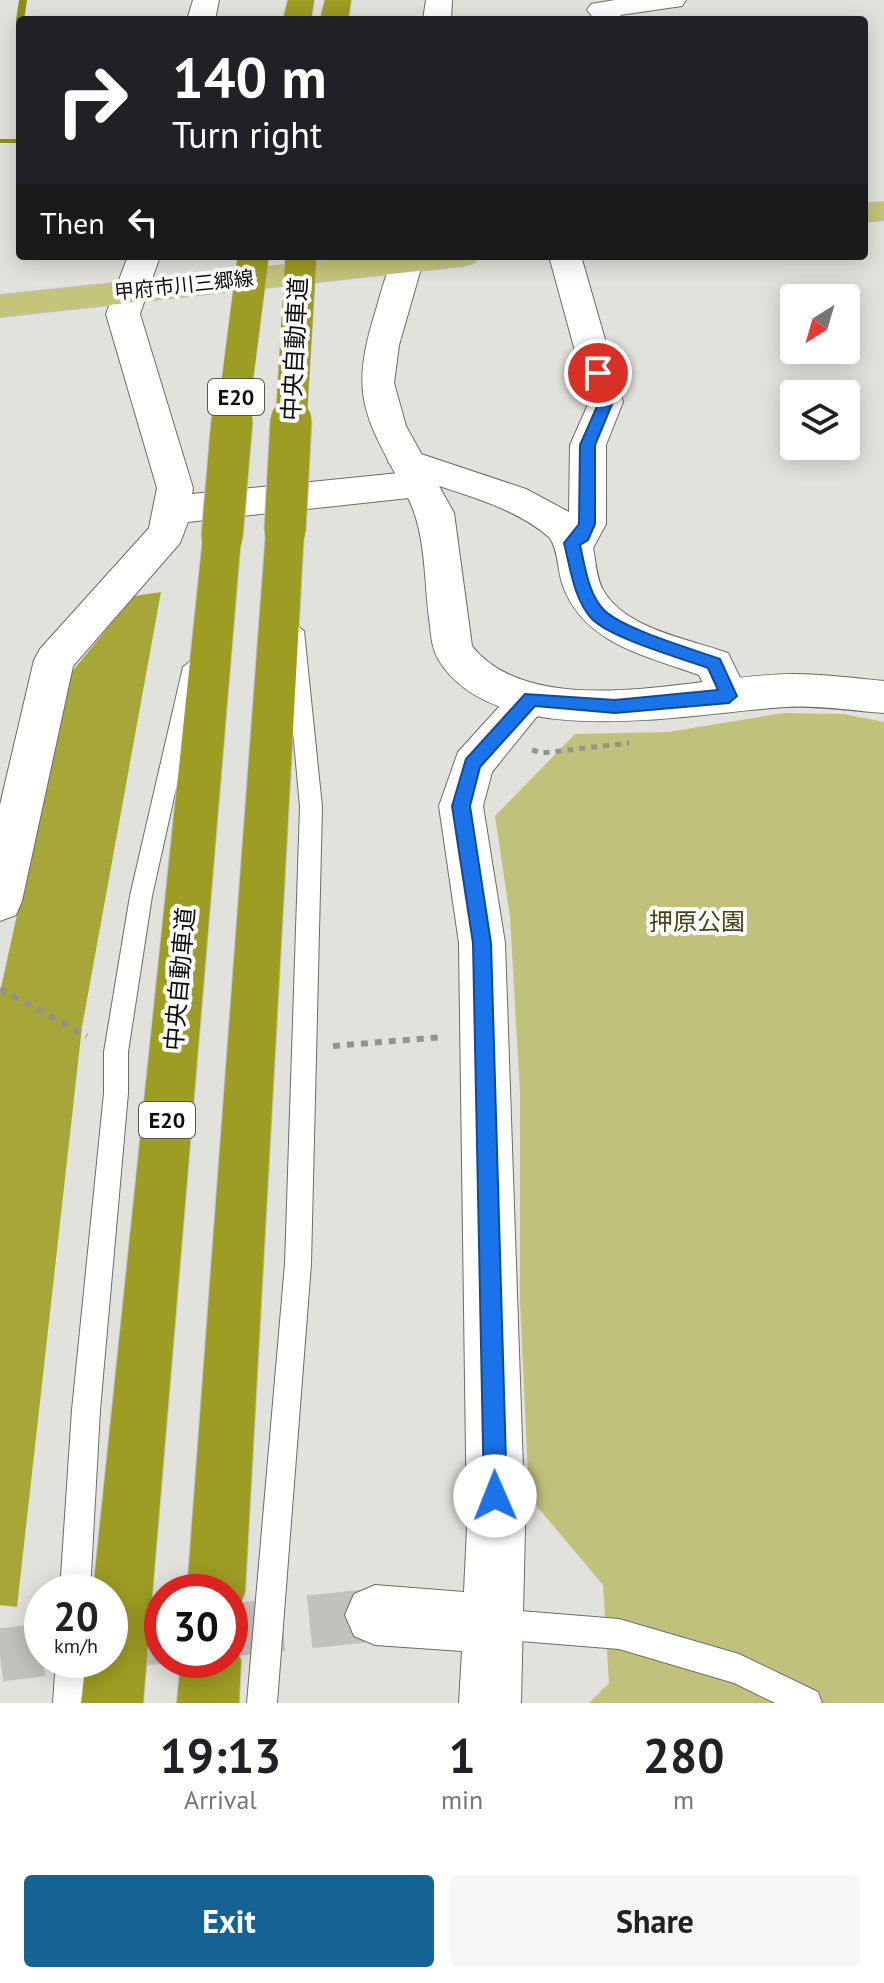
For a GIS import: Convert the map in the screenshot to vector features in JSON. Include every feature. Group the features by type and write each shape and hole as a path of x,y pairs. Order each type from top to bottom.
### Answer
{"highway":[{"name":"中央自動車道","path":"112,1703 226,469 253,260"},
{"name":"中央自動車道","path":"217,1574 301,260"},
{"path":"208,1703 210,1678"}],"main road":[{"name":"甲府市川三郷線","path":"0,306 138,274 392,260"}],"street":[{"path":"606,16 601,10 673,0"},
{"path":"410,260 382,345 377,383 388,426 435,513 453,650 467,668 501,688 531,699 615,706 791,690 884,697"},
{"path":"566,260 606,402 588,445 587,524 582,536 572,543"},
{"path":"0,901 16,762 54,660 167,533 175,488 123,314 138,274"},
{"path":"171,510 412,473 537,509 563,528 572,543 582,587 598,615 631,633 714,664 729,696"},
{"path":"490,1703 496,1527 482,943 461,806 473,764 531,699"},
{"path":"375,1615 492,1624"}],"lane":[{"path":"262,1703 298,1264 311,807 285,531"},
{"path":"76,1574 86,1410 116,1093 116,1052 141,896 222,537"},
{"path":"492,1624 619,1634 739,1669 807,1703"},
{"path":"68,1703 70,1678"}],"path":[{"path":"0,989 116,1052"},
{"path":"304,1048 484,1034"}],"green space":[{"name":"押原公園","path":"784,713 844,714 884,722 884,1703 589,1703 609,1683 603,1585 529,1497 520,1301 520,1093 510,917 495,816 575,734 668,732"}],"shaded area":[{"path":"161,592 82,1027 17,1607 0,1605 0,992 70,674 134,596"}],"waterway":[{"path":"21,16 23,0"},
{"path":"0,141 16,141"}],"tunnel":[{"path":"248,1628 375,1615"},
{"path":"128,1641 144,1639"},
{"path":"0,1655 24,1652"}],"route":[{"path":"495,1496 482,943 461,806 473,764 531,699 570,705 615,706 729,696 714,664 631,633 598,615 582,587 572,543 582,536 587,524 588,445 606,402 598,373"}]}
